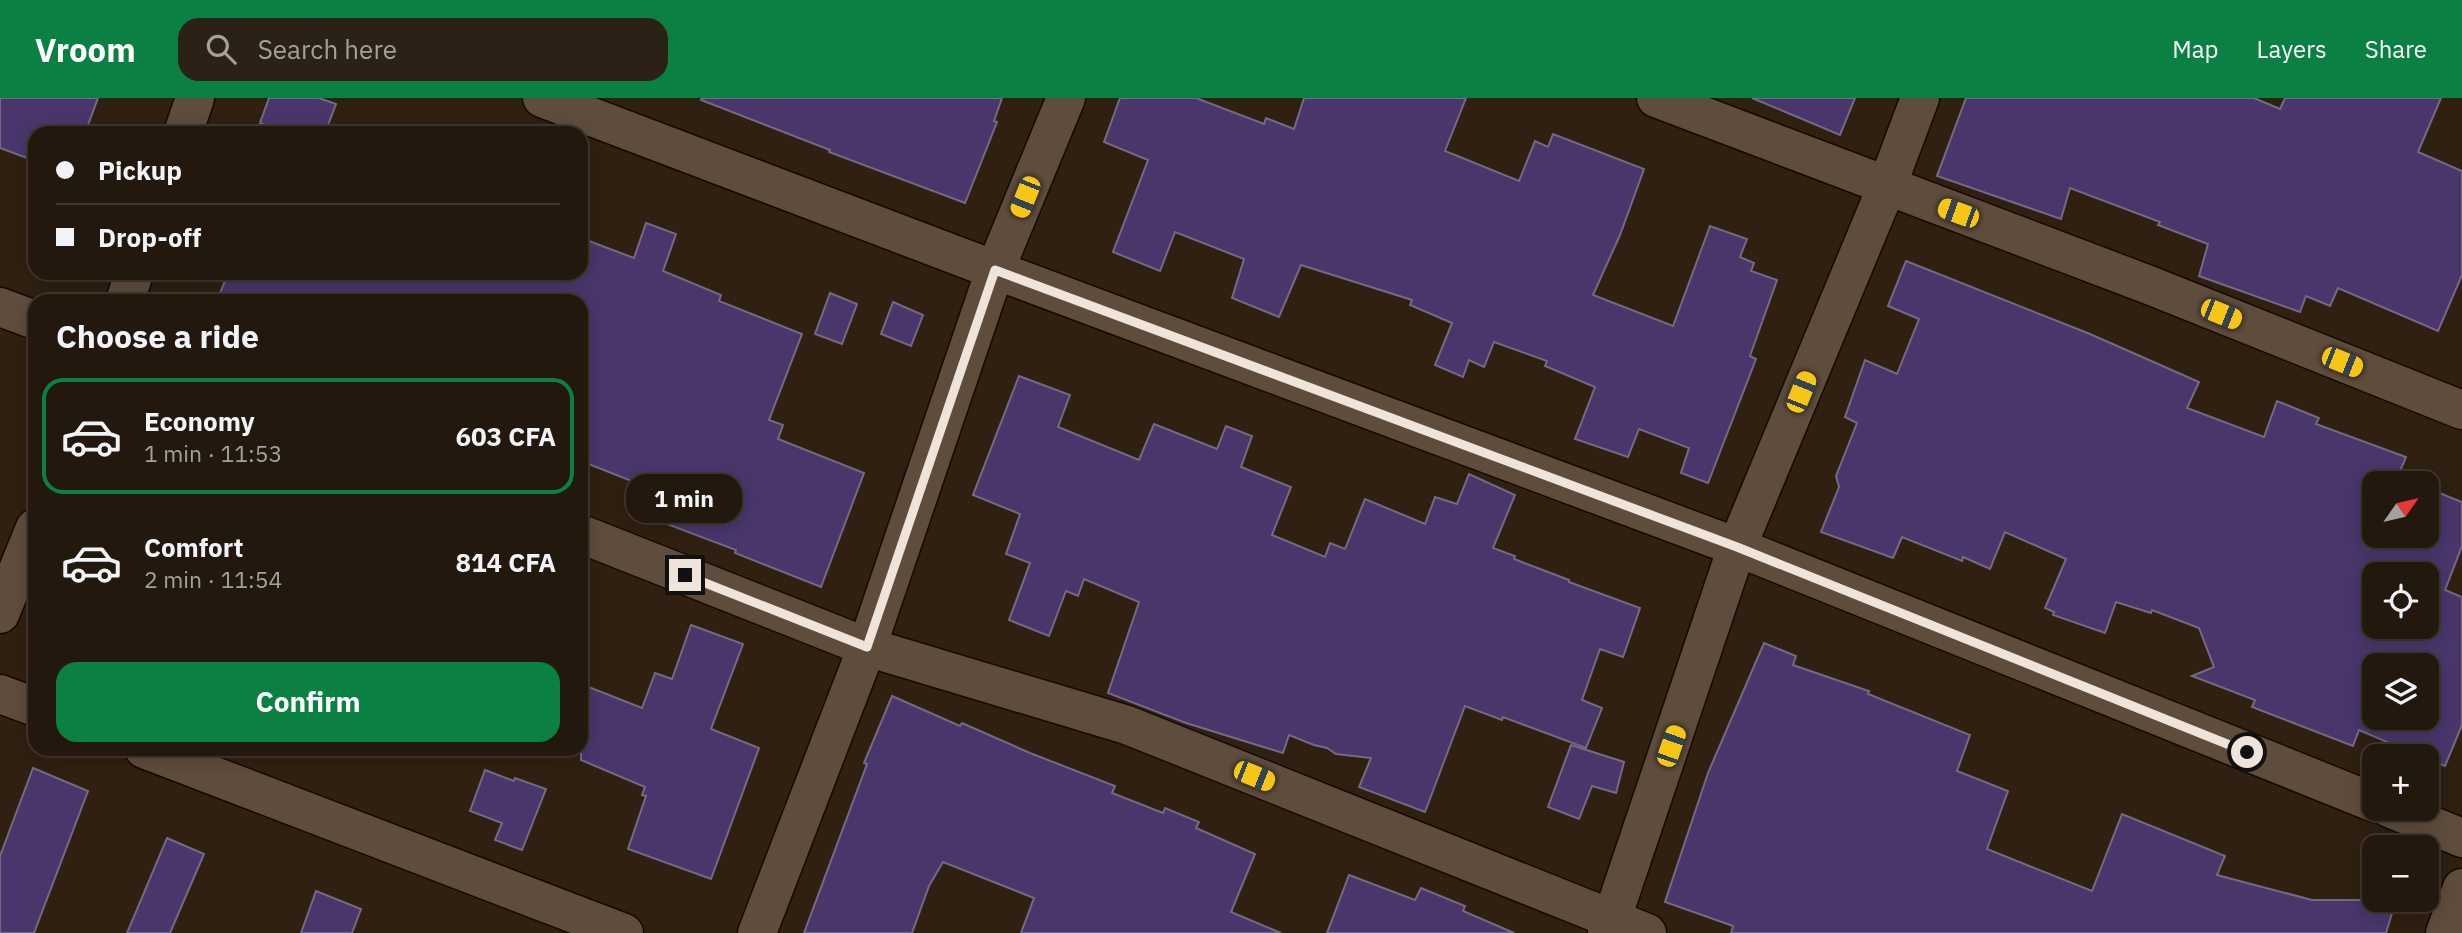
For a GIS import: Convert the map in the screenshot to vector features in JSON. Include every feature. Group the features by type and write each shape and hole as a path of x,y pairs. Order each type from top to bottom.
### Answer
{"street":[{"path":"185,126 195,98"},
{"path":"542,98 1737,547 2362,798"},
{"path":"757,933 867,647 995,270 1066,98"},
{"path":"1656,98 2148,285 2462,410"},
{"path":"588,537 867,647 1127,725 1622,929 1737,547 1920,98"},
{"path":"0,307 28,317"},
{"path":"0,614 28,545"},
{"path":"0,694 28,704"},
{"path":"162,756 624,933"},
{"path":"2421,821 2462,838"},
{"path":"2445,933 2462,888"}],"building":[{"path":"0,98 98,98 88,126 28,126 28,158 0,148"},
{"path":"269,98 319,98 336,104 328,126 268,126 260,123"},
{"path":"1002,98 994,121 997,122 965,203 829,152 830,150 701,100"},
{"path":"1120,98 1196,98 1264,124 1266,118 1294,129 1304,98 1466,98 1445,151 1519,181 1535,141 1548,147 1553,134 1644,169 1620,235 1593,295 1673,326 1710,226 1747,239 1740,257 1754,263 1751,271 1777,280 1750,356 1756,359 1708,483 1681,473 1689,448 1639,429 1628,457 1575,439 1595,387 1545,366 1547,361 1494,342 1484,367 1469,360 1463,377 1435,365 1452,323 1410,305 1412,300 1301,265 1279,317 1232,298 1244,259 1175,232 1160,271 1113,252 1148,160 1104,142"},
{"path":"1752,98 1855,98 1840,135"},
{"path":"1966,98 2254,98 2280,109 2285,98 2441,98 2418,152 2462,171 2462,275 2438,331 2338,288 2330,306 2306,296 2300,312 2199,276 2208,244 2158,225 2160,222 2070,188 2061,219 1937,176"},
{"path":"646,223 676,234 663,271 721,295 719,301 802,334 769,420 783,425 778,439 864,473 821,587 735,553 736,550 643,515 652,489 588,464 588,294 220,294 225,280 588,280 588,241 634,258"},
{"path":"1906,261 2090,334 2199,382 2187,408 2264,437 2277,401 2319,418 2316,424 2406,457 2400,471 2362,471 2362,548 2440,548 2440,493 2462,502 2462,546 2445,590 2462,597 2462,725 2445,766 2439,764 2439,744 2392,744 2359,730 2353,746 2252,707 2255,700 2192,676 2214,667 2199,628 2152,610 2151,613 2116,602 2105,633 2053,615 2054,612 2045,608 2066,559 2005,532 1990,569 1902,537 1893,558 1821,532 1839,487 1836,476 1857,423 1845,417 1865,360 1897,374 1919,319 1888,306"},
{"path":"830,293 857,304 842,344 815,334"},
{"path":"893,302 923,315 911,346 881,334"},
{"path":"1019,376 1070,395 1058,427 1139,460 1154,424 1217,449 1226,426 1252,436 1241,467 1291,487 1272,535 1325,557 1330,543 1345,549 1365,499 1425,524 1435,497 1457,504 1469,474 1515,495 1493,548 1569,582 1640,608 1623,657 1600,649 1582,700 1602,708 1586,748 1465,706 1425,812 1359,787 1371,758 1336,754 1327,748 1289,735 1283,753 1186,723 1108,693 1139,602 1084,579 1078,596 1066,591 1049,636 1009,620 1030,563 1006,554 1020,514 973,495"},
{"path":"691,625 743,644 711,729 759,748 711,879 628,849 646,796 642,795 645,787 581,760 581,756 588,756 588,687 642,708 655,673 672,679"},
{"path":"1764,643 1796,656 1793,665 1869,691 1868,694 1970,735 1957,771 2008,791 1987,849 2092,891 2122,814 2225,856 2217,875 2312,900 2362,900 2362,912 2392,912 2386,933 1731,933 1733,926 1665,902 1708,773"},
{"path":"892,696 960,726 962,723 1115,786 1112,793 1163,813 1165,808 1199,822 1196,828 1255,854 1231,912 1281,933 1021,933 1034,898 943,862 929,886 912,933 804,933 867,764 864,763"},
{"path":"1571,745 1624,762 1616,793 1592,786 1579,819 1548,807"},
{"path":"33,768 88,791 34,933 0,933 0,856"},
{"path":"485,770 546,789 522,850 495,840 502,823 470,811"},
{"path":"167,838 204,854 170,933 127,933"},
{"path":"1349,875 1415,900 1421,888 1465,906 1463,911 1514,933 1327,933"},
{"path":"316,891 361,909 352,933 301,933"}],"route":[{"path":"685,575 867,647 995,270 1737,547 2247,752"}]}
